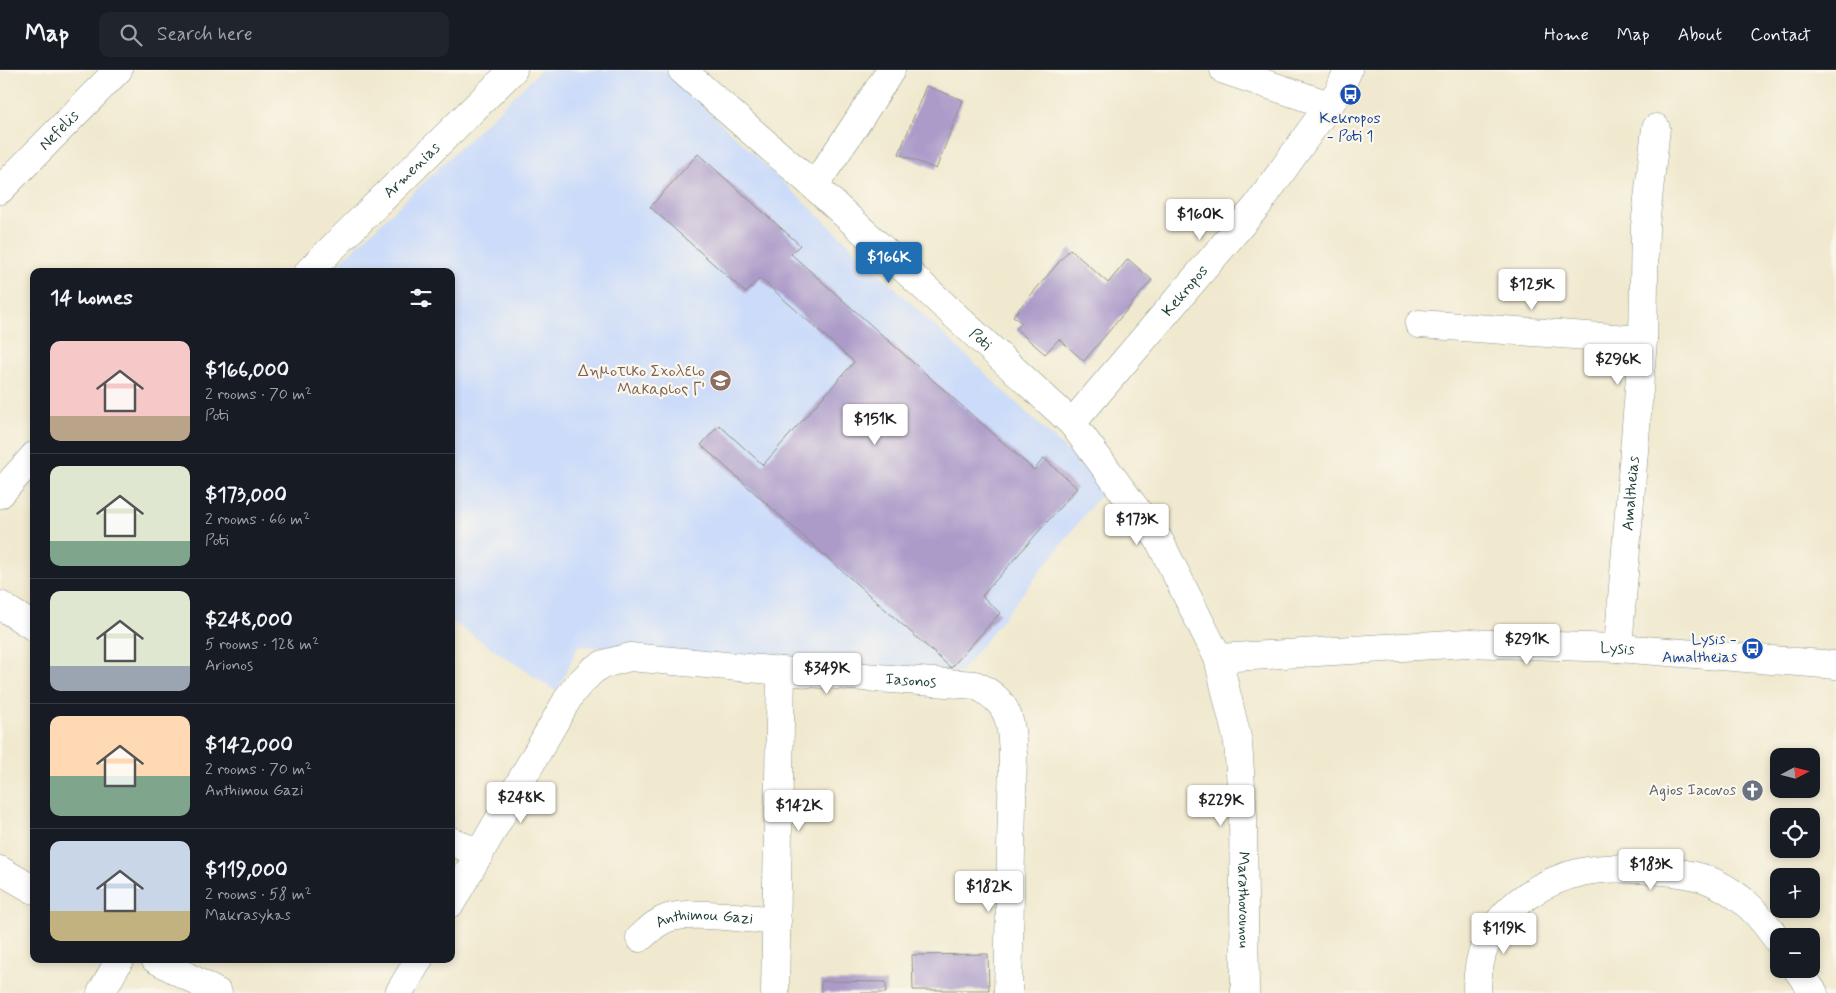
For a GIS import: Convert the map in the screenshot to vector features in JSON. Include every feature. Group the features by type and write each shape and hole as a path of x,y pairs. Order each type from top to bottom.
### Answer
{"street":[{"name":"Nefelis","path":"0,190 118,70"},
{"name":"Armenias","path":"312,268 513,70"},
{"name":"Poti","path":"682,70 814,186 1072,423 1159,540 1218,658"},
{"path":"814,186 890,70"},
{"path":"1224,70 1330,105"},
{"name":"Kekropos","path":"1072,423 1257,206 1330,105 1348,70"},
{"name":"Amaltheias","path":"1618,648 1643,340 1645,226 1656,128"},
{"path":"1419,324 1643,340"},
{"path":"0,494 30,460"},
{"path":"0,605 30,624"},
{"name":"Lysis","path":"1218,658 1468,643 1618,648 1836,665"},
{"name":"Iasonos","path":"455,896 570,695 584,678 604,664 617,659 641,657 975,685 1000,700 1008,716 1013,755 1008,993"},
{"name":"Marathovounou","path":"1218,658 1238,742 1242,817 1245,993"},
{"name":"Anthimou Gazi","path":"776,993 781,670"},
{"path":"455,843 480,854"},
{"path":"1477,993 1477,977 1481,957 1487,940 1498,923 1530,894 1546,884 1566,876 1584,872 1635,869 1695,876 1712,882 1743,900 1757,913 1770,930"},
{"path":"0,870 30,888"},
{"name":"Anthimou Gazi","path":"640,938 654,925 669,918 688,915 777,921"},
{"path":"101,993 118,963"},
{"path":"162,963 218,993"},
{"path":"399,993 417,963"},
{"path":"1803,978 1814,993"}],"shaded area":[{"name":"Δημοτικο Σχολειο Μακαριος Γ'","path":"541,70 665,70 1106,488 960,673 578,646 557,692 455,624 455,268 334,268"}],"building":[{"path":"926,86 963,100 936,169 899,154"},
{"path":"698,154 800,245 791,254 1034,470 1044,458 1077,488 982,596 1000,613 951,668 701,445 719,425 763,465 854,362 760,278 746,293 650,207"},
{"path":"1070,249 1108,283 1128,259 1152,280 1084,361 1059,339 1045,354 1016,329 1022,323 1013,316"},
{"path":"988,954 989,990 913,990 912,955"},
{"path":"821,981 886,982 886,993 821,993"}],"place":[{"name":"Kekropos - Poti 1","path":"1350,94"},
{"name":"Δημοτικο Σχολειο Μακαριος Γ'","path":"721,380"},
{"name":"Lysis - Amaltheias","path":"1753,648"},
{"name":"Agios Iacovos","path":"1752,790"}]}
